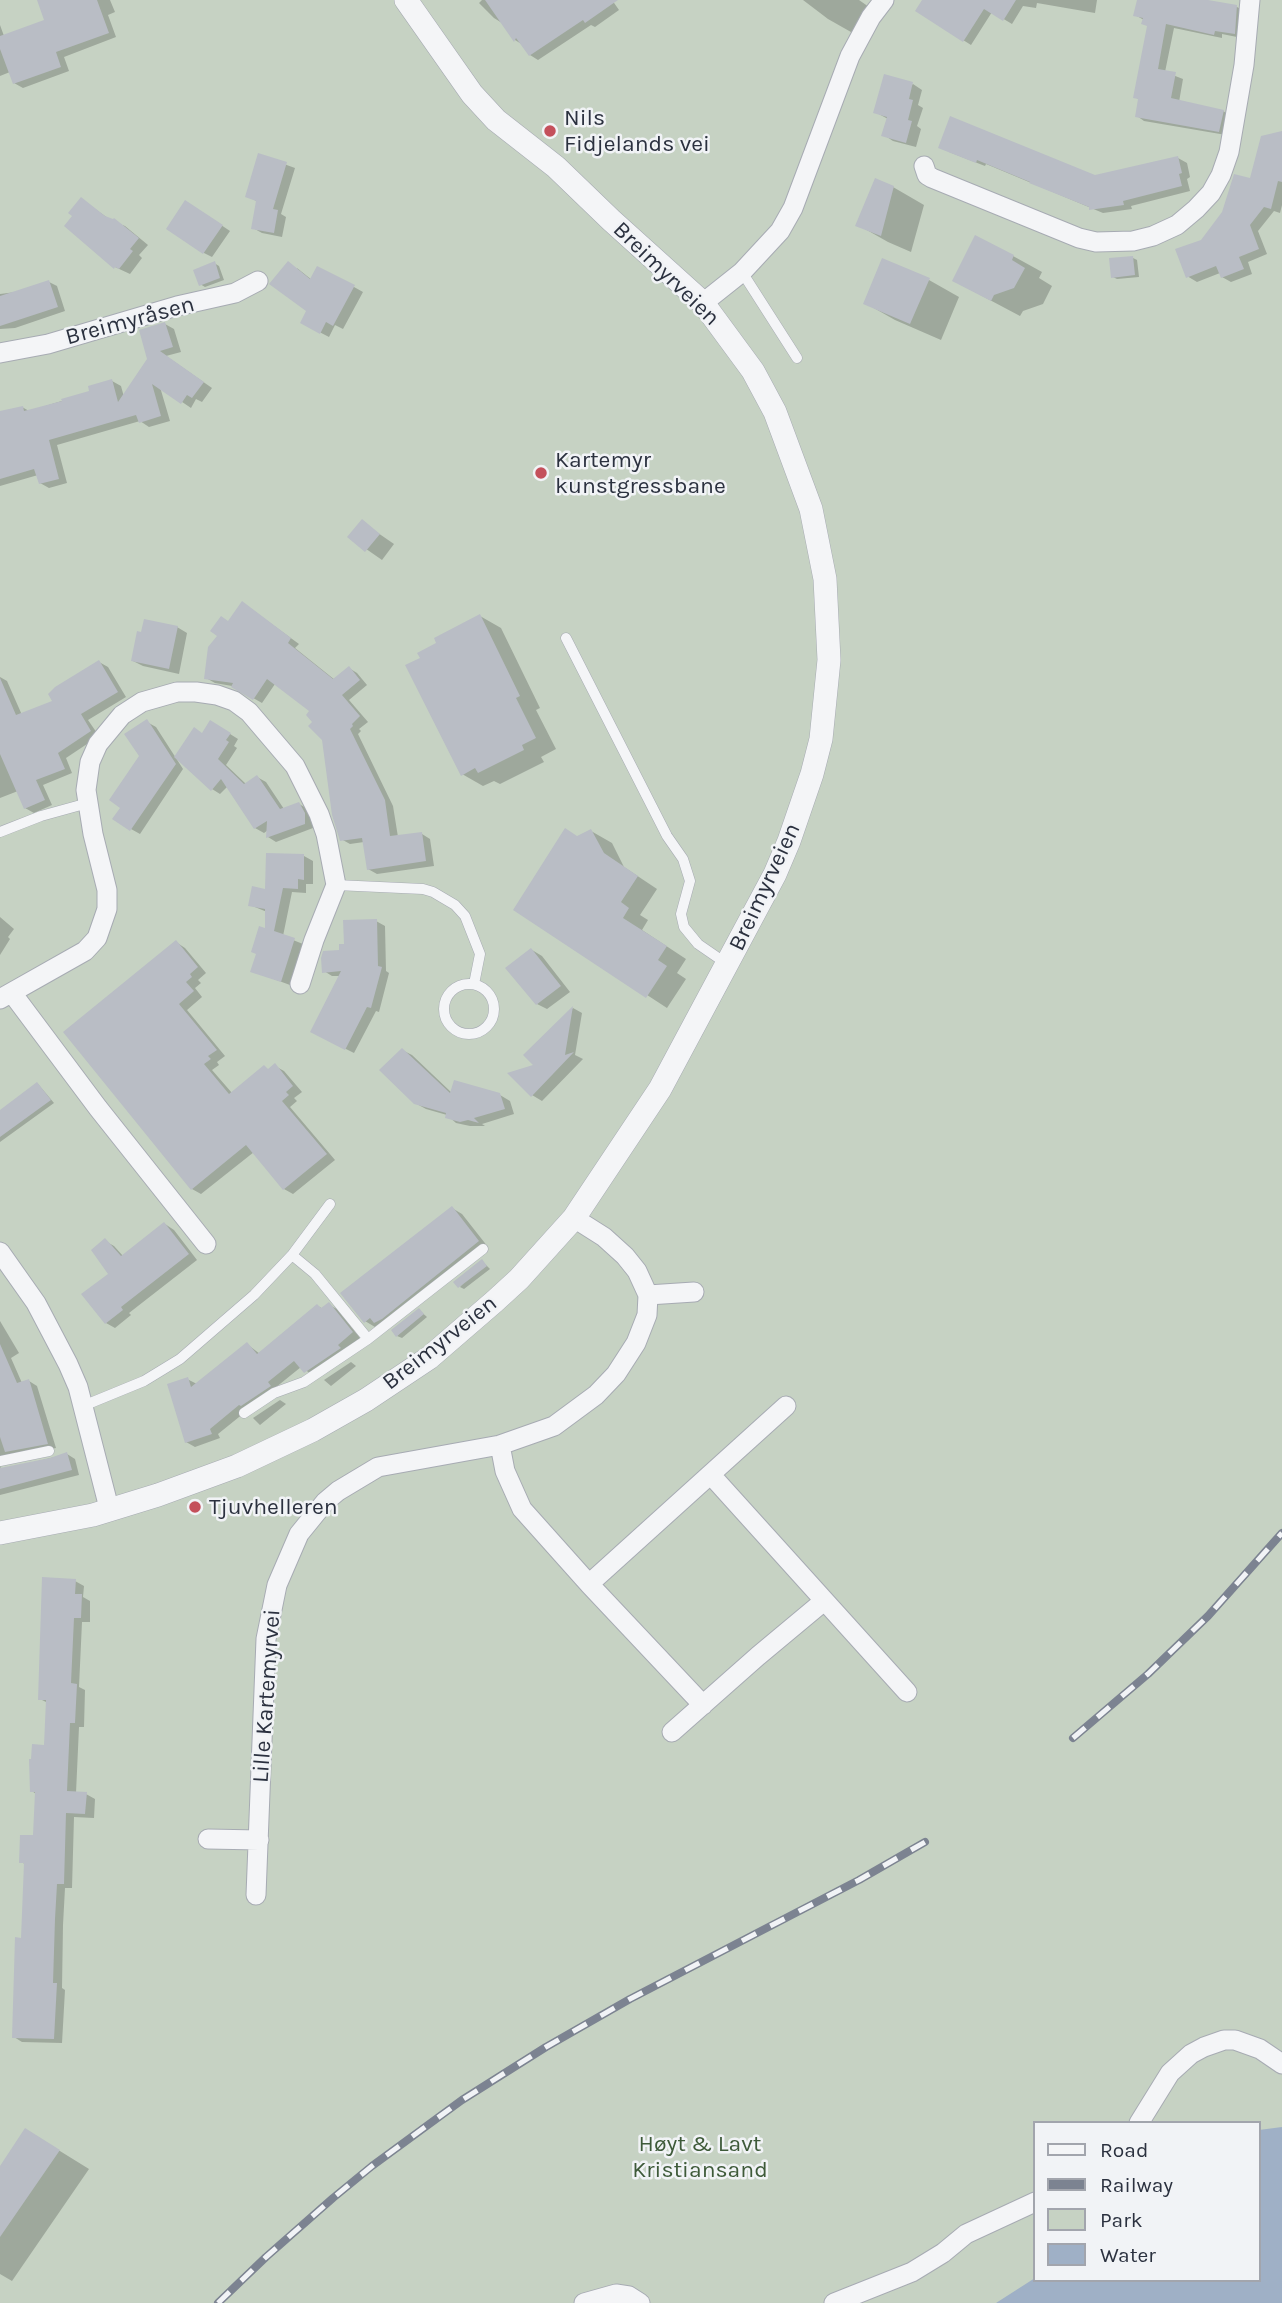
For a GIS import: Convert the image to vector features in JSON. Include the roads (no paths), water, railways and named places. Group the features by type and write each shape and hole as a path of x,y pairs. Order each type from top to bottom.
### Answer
{"street":[{"name":"Breimyrveien","path":"0,1533 72,1520 158,1495 237,1466 313,1430 366,1400 429,1357 519,1279 574,1218 660,1089 728,965 785,852 812,774 821,738 829,660 825,579 811,509 775,412 753,371 703,303 556,167 496,120 472,94 406,0"},
{"path":"703,303 742,272 780,230 793,208 850,56 871,17 884,0"},
{"path":"924,166 927,175 932,178 1096,242 1133,241 1153,236 1177,225 1211,193 1229,152 1244,65 1250,0"},
{"name":"Breimyråsen","path":"0,353 48,344 154,312 235,293 258,281"},
{"path":"206,1244 6,996 85,951 97,938 104,924 107,890 93,834 86,790 90,762 98,744 132,707 159,695 196,692 234,701 249,712 295,766 326,834 336,885 300,984"},
{"path":"574,1218 604,1237 625,1255 648,1295 694,1292"},
{"path":"0,1252 36,1303 68,1364 83,1406 109,1508"},
{"name":"Lille Kartemyrvei","path":"256,1895 267,1639 277,1586 299,1534 325,1502 378,1467 500,1446 561,1422 596,1395 616,1374 636,1343 647,1315 648,1295"},
{"path":"589,1584 786,1406"},
{"path":"500,1446 505,1471 522,1509 703,1705"},
{"path":"711,1475 907,1692"},
{"path":"671,1732 824,1601"},
{"path":"208,1839 259,1840"},
{"path":"1140,2121 1170,2073 1191,2054 1204,2047 1224,2040 1235,2040 1260,2049 1282,2064"},
{"path":"834,2303 912,2272 943,2253 966,2234 1034,2202"},
{"path":"589,2302 616,2294 629,2296 640,2303"}],"lane":[{"path":"742,272 797,358"},
{"path":"566,638 667,836 683,859 690,881 681,914 684,927 698,944 728,965"},
{"path":"0,832 41,816 88,803"},
{"path":"336,885 407,887 433,892 455,905 464,916 480,954 474,984"},
{"path":"466,984 474,984 492,998 494,1014 479,1032 463,1033 456,1030 446,1018 444,1003 452,990 466,984"},
{"path":"83,1406 144,1381 180,1359 246,1302 292,1255 330,1204"},
{"path":"244,1413 274,1393 304,1382 368,1339 483,1249"},
{"path":"292,1255 314,1274 368,1339"},
{"path":"0,1461 49,1451"}],"water":[{"path":"1282,2127 1282,2303 996,2303 1034,2279 1034,2282 1261,2282 1261,2130"}],"railway":[{"path":"1073,1738 1148,1674 1208,1616 1282,1533"},
{"path":"218,2303 333,2198 462,2100 546,2047 630,1999 859,1880 925,1842"}],"place":[{"name":"Nils Fidjelands vei","path":"550,131"},
{"name":"Kartemyr kunstgressbane","path":"541,473"},
{"name":"Tjuvhelleren","path":"195,1507"}],"park label":[{"name":"Høyt & Lavt Kristiansand","path":"700,2157"}]}
